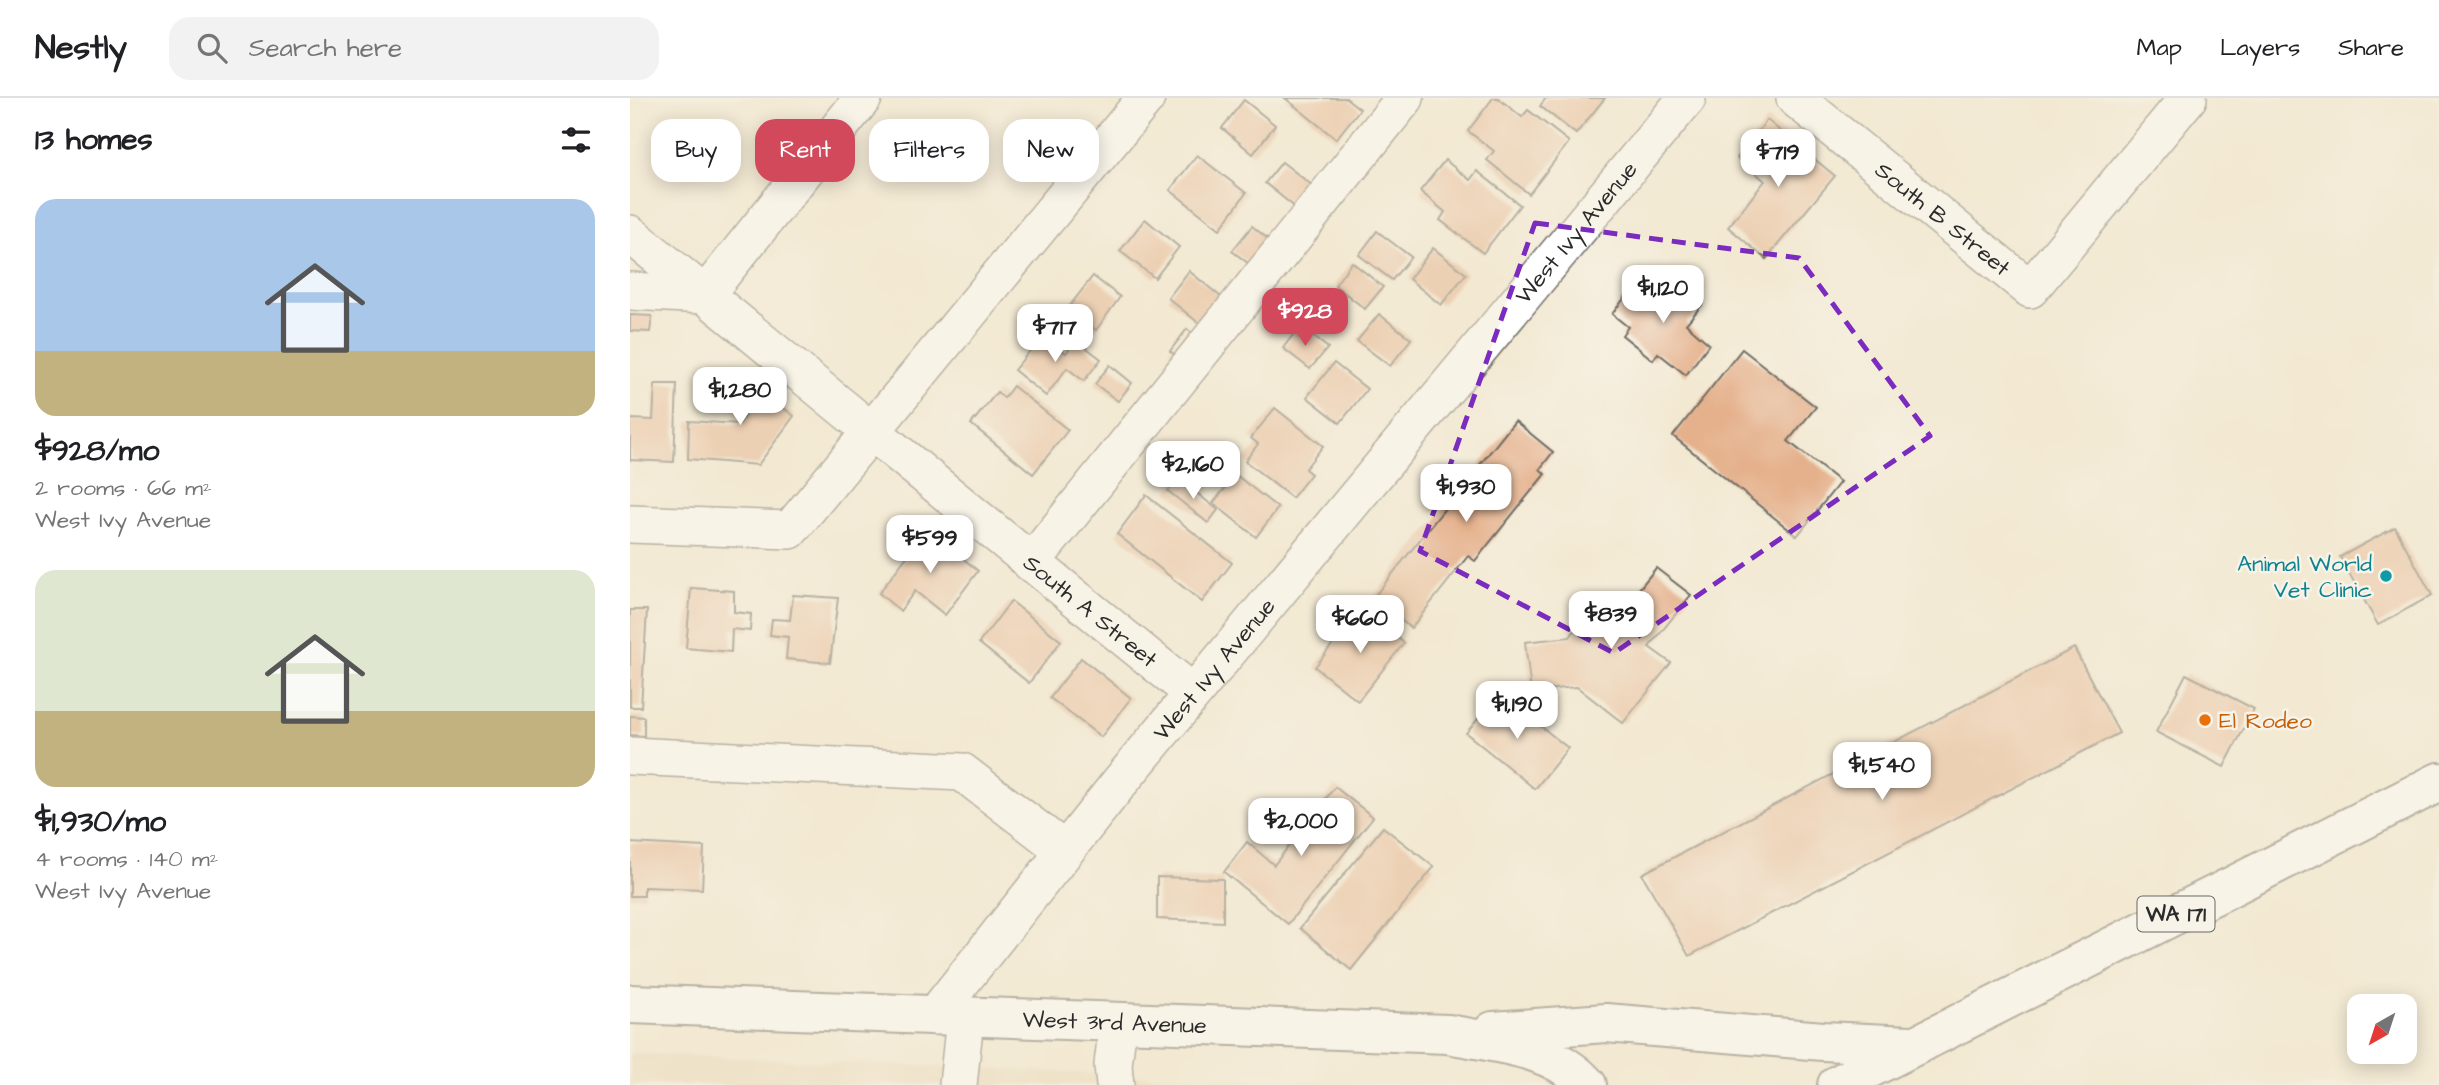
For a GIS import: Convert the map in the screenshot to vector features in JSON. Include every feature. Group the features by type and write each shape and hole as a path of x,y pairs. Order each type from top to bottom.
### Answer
{"main road":[{"name":"WA 171","path":"1837,1085 2439,782"},
{"name":"West 3rd Avenue","path":"630,1004 1448,1034 1533,1051 1578,1075 1587,1085"},
{"path":"1448,1034 1606,1023 1824,1041 1913,1045"}],"street":[{"path":"630,291 705,295 863,98"},
{"path":"630,524 790,530 1146,98"},
{"path":"1031,563 1405,98"},
{"name":"West Ivy Avenue","path":"950,1017 1064,850 1687,98"},
{"name":"South B Street","path":"1795,98 2029,289 2188,98"},
{"name":"South A Street","path":"630,234 1193,693"},
{"path":"630,756 962,772 1064,850"},
{"path":"950,1017 958,1085"},
{"path":"1115,1085 1118,1023"}],"highlighted area":[{"path":"1535,223 1799,258 1930,436 1614,653 1420,551"}],"shaded area":[{"path":"630,1053 1353,1085 630,1085"}],"building":[{"path":"1285,98 1346,98 1360,109 1336,139"},
{"path":"1493,98 1498,98 1522,117 1528,110 1569,142 1529,194 1487,160 1494,151 1468,131"},
{"path":"1546,98 1605,98 1576,134 1540,106"},
{"path":"1244,100 1275,125 1253,154 1222,128"},
{"path":"1767,120 1835,176 1766,259 1728,227 1765,181 1737,158"},
{"path":"1197,155 1246,193 1220,229 1170,190"},
{"path":"1445,160 1470,180 1477,171 1520,205 1483,253 1440,220 1445,212 1420,191"},
{"path":"1282,162 1313,186 1296,208 1265,183"},
{"path":"1145,219 1179,247 1155,278 1120,251"},
{"path":"1252,226 1279,248 1260,272 1232,251"},
{"path":"1377,231 1411,257 1392,280 1359,255"},
{"path":"1433,248 1466,274 1441,305 1409,279"},
{"path":"1352,262 1383,287 1365,309 1335,285"},
{"path":"1189,271 1221,297 1200,324 1168,298"},
{"path":"1093,276 1120,297 1096,330 1068,308"},
{"path":"1673,281 1702,305 1686,324 1709,344 1686,375 1658,353 1653,360 1622,335 1628,327 1612,314 1637,282 1658,300"},
{"path":"1379,314 1411,339 1390,366 1357,341"},
{"path":"630,315 652,316 650,332 630,331"},
{"path":"1300,326 1328,348 1310,369 1283,348"},
{"path":"1187,329 1203,342 1186,363 1170,351"},
{"path":"1043,335 1066,353 1076,340 1101,359 1084,381 1067,368 1046,396 1014,370"},
{"path":"1742,349 1816,407 1788,441 1840,482 1797,536 1673,436"},
{"path":"1334,363 1367,389 1340,423 1307,397"},
{"path":"1110,365 1132,383 1118,401 1095,384"},
{"path":"735,371 794,416 758,465 688,459 689,421 740,424 745,416 717,395"},
{"path":"765,374 786,389 777,400 757,385"},
{"path":"655,384 677,384 674,462 630,460 630,419 653,420"},
{"path":"1013,386 1068,430 1033,474 971,424 997,392 1004,398"},
{"path":"1275,408 1323,446 1305,469 1311,474 1292,498 1245,461 1258,444 1251,438"},
{"path":"1515,421 1553,452 1540,469 1545,474 1475,561 1468,556 1411,628 1373,598"},
{"path":"1236,475 1278,508 1256,537 1213,503"},
{"path":"1178,478 1218,510 1208,523 1168,491"},
{"path":"1146,495 1232,563 1202,602 1117,534"},
{"name":"Animal World Vet Clinic","path":"2395,527 2432,595 2378,625 2340,557"},
{"path":"928,529 978,571 945,615 915,591 900,611 879,593"},
{"path":"1656,568 1691,595 1649,647 1671,663 1623,723 1577,687 1531,691 1525,642 1570,637 1577,627 1603,614 1615,619"},
{"path":"691,588 734,591 734,612 751,614 750,631 732,629 731,652 686,648"},
{"path":"793,595 838,598 830,663 786,659 788,637 770,635 772,619 790,620"},
{"path":"1011,601 1061,641 1029,683 979,643"},
{"path":"1361,608 1404,643 1358,701 1315,667"},
{"path":"630,610 647,610 641,707 630,707"},
{"path":"2074,648 2119,733 1689,956 1642,874"},
{"path":"1081,658 1131,698 1101,737 1050,698"},
{"name":"El Rodeo","path":"2186,674 2254,709 2224,767 2156,732"},
{"path":"1499,693 1568,748 1535,789 1466,733"},
{"path":"630,716 644,717 644,736 630,735"},
{"path":"1335,787 1373,817 1288,924 1224,872 1247,842 1274,865"},
{"path":"1383,827 1434,867 1351,970 1300,928"},
{"path":"630,843 704,847 702,889 644,887 644,896 630,896"},
{"path":"1157,877 1223,879 1223,922 1157,919"}],"place":[{"name":"Animal World Vet Clinic","path":"2386,576"},
{"name":"El Rodeo","path":"2205,720"}]}
